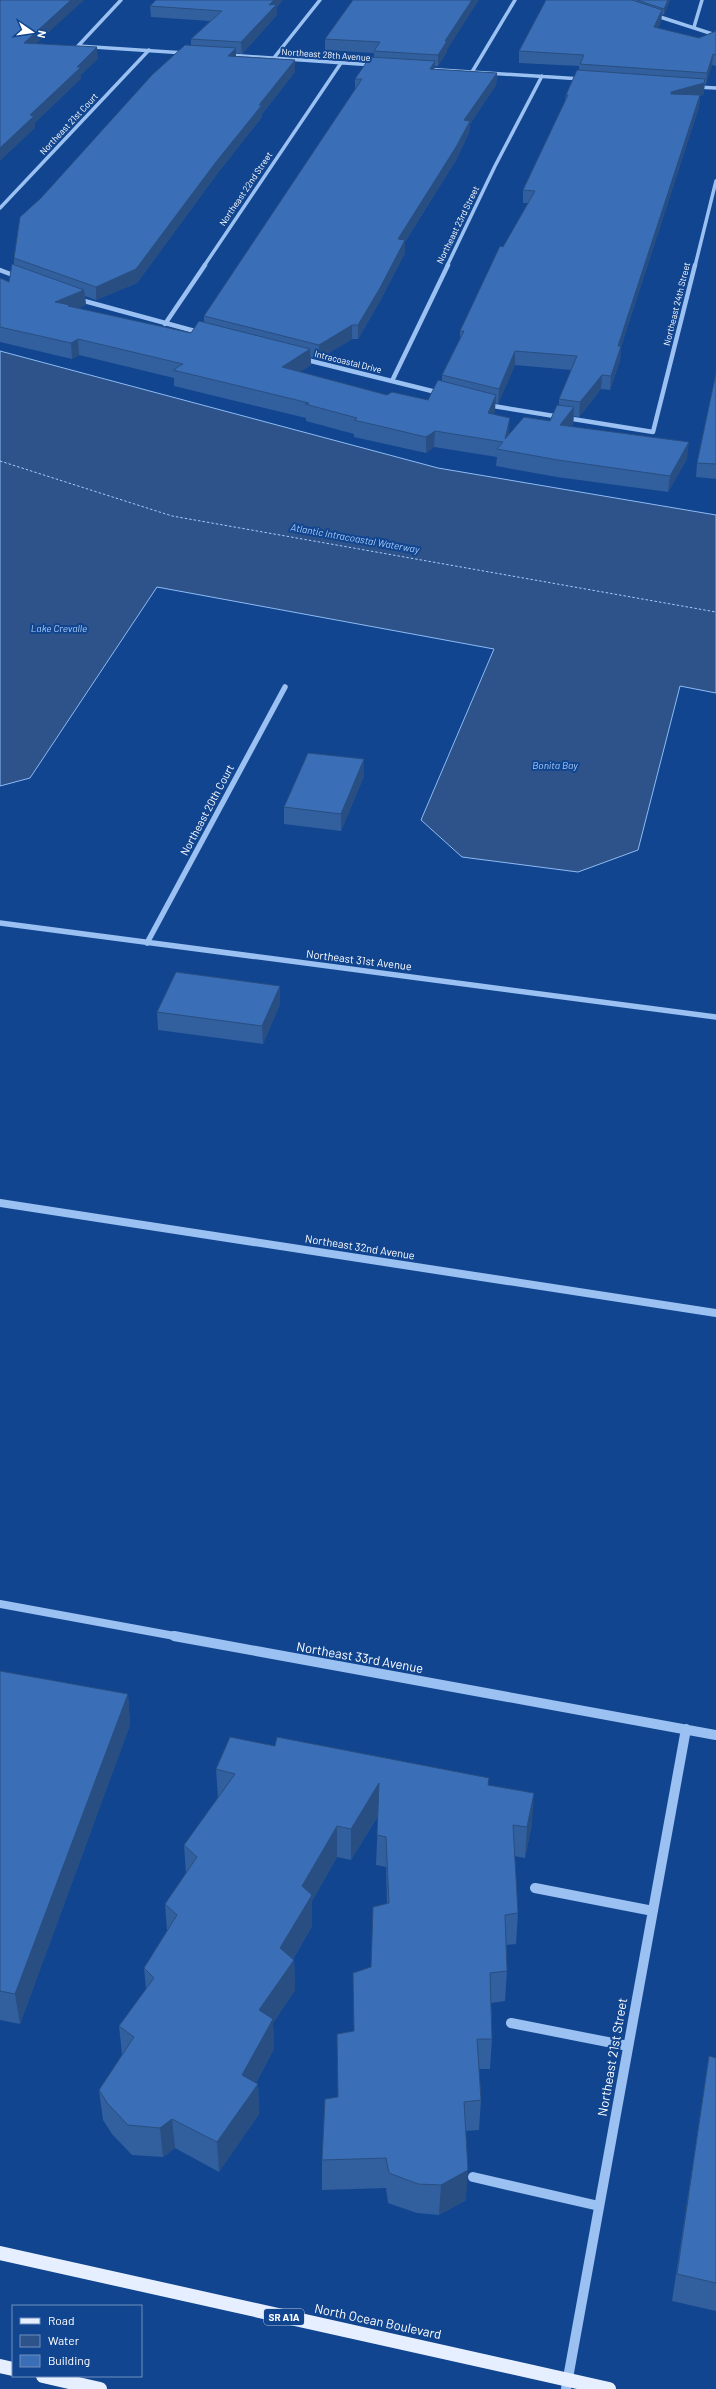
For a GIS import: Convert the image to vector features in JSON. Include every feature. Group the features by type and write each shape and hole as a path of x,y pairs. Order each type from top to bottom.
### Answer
{"main road":[{"name":"North Ocean Boulevard","path":"0,2253 567,2384 609,2389"},
{"path":"0,2366 12,2369"},
{"path":"47,2377 100,2389"}],"street":[{"path":"121,0 78,46 188,53"},
{"path":"273,58 320,0"},
{"path":"472,72 515,0"},
{"path":"694,27 702,0"},
{"path":"651,14 716,35"},
{"name":"Northeast 21st Court","path":"0,208 149,50"},
{"name":"Northeast 28th Avenue","path":"219,55 380,66"},
{"name":"Northeast 22nd Street","path":"165,324 341,63"},
{"path":"418,68 589,80"},
{"name":"Northeast 23rd Street","path":"392,381 495,166 542,76"},
{"path":"692,86 716,88"},
{"name":"Northeast 24th Street","path":"480,403 503,409 653,432 716,181"},
{"path":"0,270 22,278"},
{"path":"72,297 165,324 210,335"},
{"name":"Intracoastal Drive","path":"301,358 444,394"},
{"name":"Northeast 20th Court","path":"147,943 285,687"},
{"name":"Northeast 31st Avenue","path":"0,923 716,1017"},
{"name":"Northeast 32nd Avenue","path":"0,1203 716,1312"},
{"name":"Northeast 33rd Avenue","path":"0,1604 716,1735"},
{"name":"Northeast 21st Street","path":"567,2384 686,1729"},
{"path":"535,1888 653,1911"},
{"path":"511,2023 628,2046"},
{"path":"473,2177 599,2206"}],"water":[{"path":"0,351 438,468 716,515 716,693 680,686 638,850 578,872 462,857 421,820 494,649 157,587 30,778 0,786"}],"building":[{"path":"0,0 71,0 24,43 97,47 77,67 81,67 30,115 34,116 0,148"},
{"path":"156,0 274,0 269,5 277,4 241,42 191,39 222,11 150,6"},
{"path":"353,0 472,0 445,41 447,41 438,55 374,51 380,42 325,39"},
{"path":"546,0 632,0 662,10 654,27 699,38 716,31 716,55 713,54 707,73 580,64 584,55 519,51"},
{"path":"637,0 668,0 664,9"},
{"path":"185,45 236,48 228,56 295,60 259,105 262,105 216,162 136,269 96,287 14,258 20,217 41,198 152,75"},
{"path":"370,57 435,61 430,69 497,73 464,120 470,121 456,147 398,239 405,240 380,288 358,325 352,325 319,345 204,316 362,79 355,79"},
{"path":"577,70 705,79 704,83 671,92 671,94 700,95 618,346 621,346 611,376 602,375 580,402 559,399 577,356 515,351 499,389 442,375 464,331 460,331 500,246 503,247 535,191 523,190 568,95 566,95"},
{"path":"12,264 84,290 55,302 70,305 68,306 191,333 199,321 310,349 282,367 387,395 392,392 428,400 438,380 496,395 488,413 510,418 505,439 524,417 550,421 557,405 574,407 560,425 689,442 670,476 558,460 497,449 503,442 435,431 426,437 354,420 357,418 305,404 309,403 173,370 183,364 78,339 71,343 0,327 0,278 9,282"},
{"path":"716,373 716,464 697,463"},
{"path":"308,753 364,759 341,814 284,807"},
{"path":"176,972 280,986 262,1026 157,1012"},
{"path":"0,1671 128,1694 15,1994 0,1991"},
{"path":"230,1737 275,1746 277,1737 489,1778 488,1785 534,1793 527,1827 513,1825 518,1913 505,1915 507,1971 490,1973 492,2039 477,2039 481,2100 464,2102 468,2170 441,2185 418,2184 389,2173 386,2158 322,2160 325,2099 338,2097 337,2034 354,2031 353,1973 371,1967 373,1907 389,1903 386,1837 377,1835 379,1783 351,1829 337,1826 302,1886 312,1895 280,1948 294,1960 259,2010 273,2019 242,2075 258,2084 217,2142 172,2119 160,2128 128,2125 108,2104 99,2090 134,2037 119,2026 154,1978 144,1968 177,1915 165,1904 197,1857 184,1845 235,1774 216,1769"},
{"path":"709,2056 716,2058 716,2283 677,2274"}],"ferry route":[{"path":"0,461 172,516 716,612"}],"water label":[{"name":"Atlantic Intracoastal Waterway","path":"355,538"},
{"name":"Lake Crevalle","path":"59,628"},
{"name":"Bonita Bay","path":"555,765"}]}
